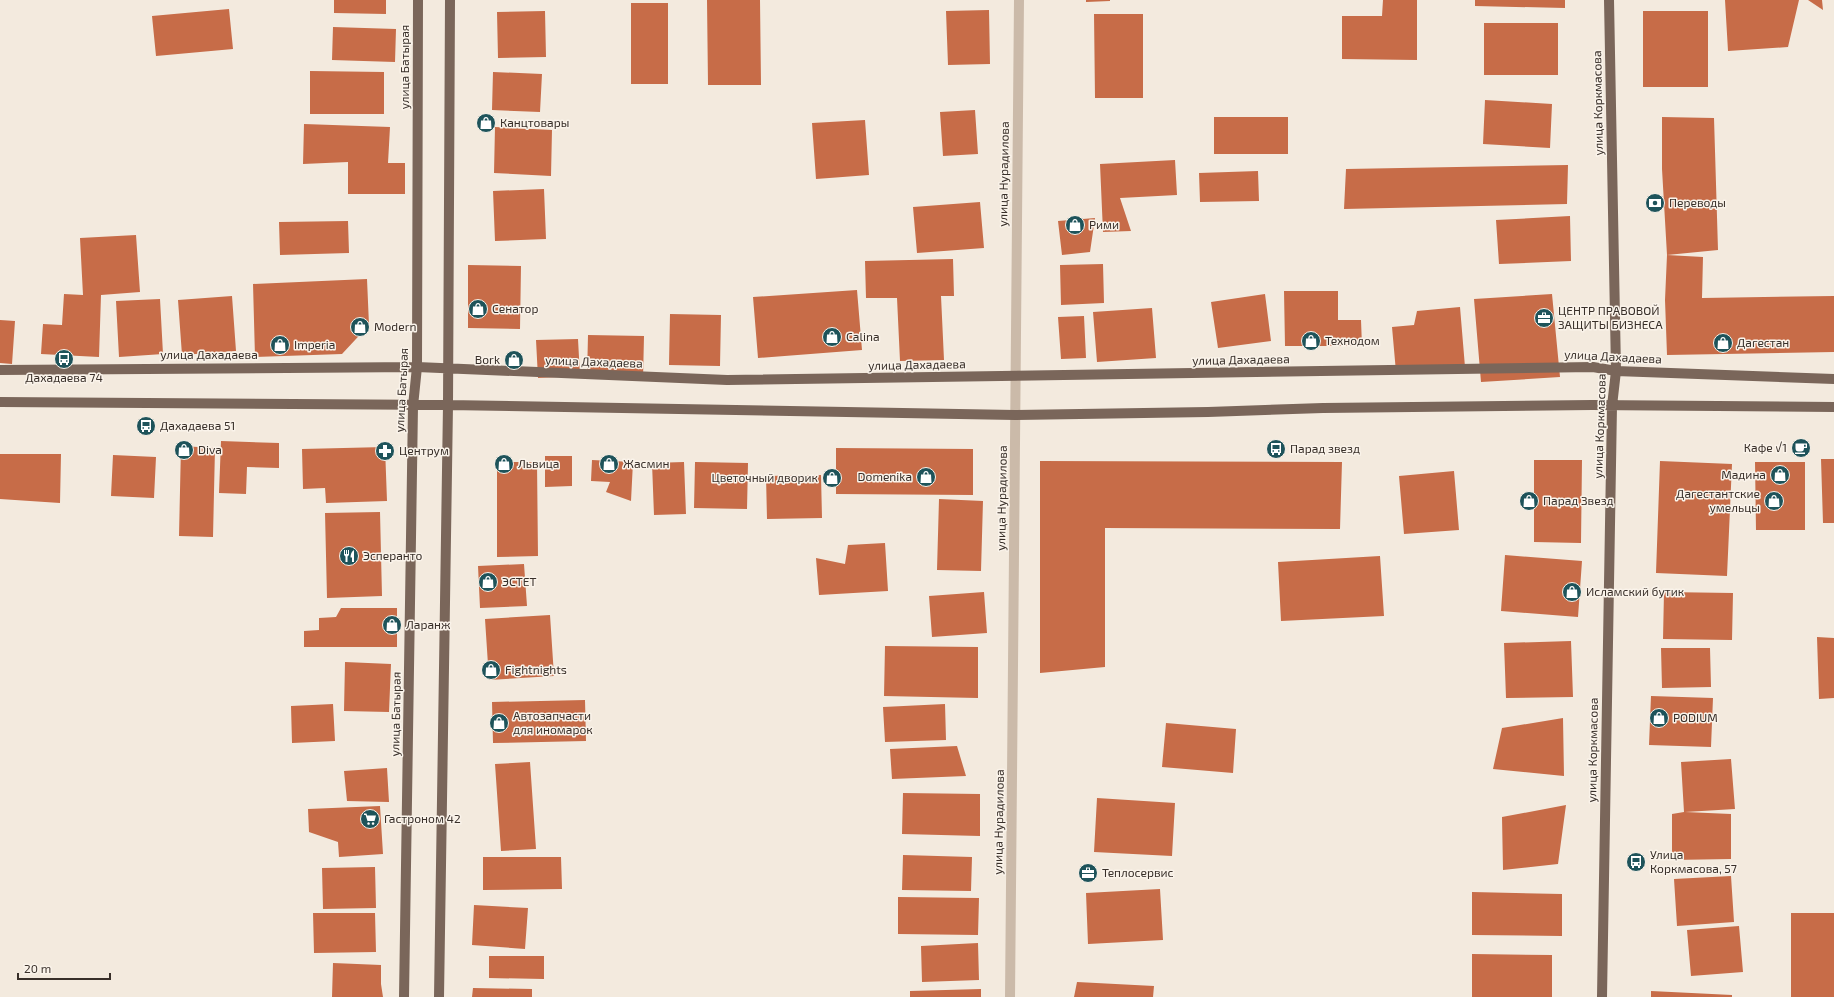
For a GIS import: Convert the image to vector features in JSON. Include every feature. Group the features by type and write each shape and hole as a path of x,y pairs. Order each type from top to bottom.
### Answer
{"main road":[{"name":"улица Батырая","path":"404,997 413,406 417,367 418,0"},
{"path":"439,997 448,405 450,0"},
{"name":"улица Коркмасова","path":"1602,997 1612,406 1616,371 1609,0"},
{"name":"улица Дахадаева","path":"0,370 417,367 727,380 1015,377 1593,367 1616,371 1834,379"},
{"path":"0,402 413,406 448,405 1016,415 1208,412 1323,408 1612,406 1834,407"}],"street":[{"name":"улица Нурадилова","path":"1010,997 1019,0"}],"building":[{"path":"334,0 386,0 386,14 334,13"},
{"path":"707,0 760,0 761,85 708,85"},
{"path":"1086,0 1110,0 1110,1 1086,2"},
{"path":"1383,0 1417,0 1417,60 1342,59 1342,16 1382,16"},
{"path":"1475,0 1565,0 1565,8 1475,6"},
{"path":"1725,0 1799,0 1788,47 1728,51"},
{"path":"1808,0 1822,0 1823,10"},
{"path":"631,3 668,3 668,84 631,84"},
{"path":"229,9 233,49 156,56 152,16"},
{"path":"989,10 990,64 948,65 946,11"},
{"path":"545,11 546,57 498,58 497,12"},
{"path":"1643,11 1708,11 1708,87 1643,87"},
{"path":"1094,14 1143,14 1143,98 1095,98"},
{"path":"1484,23 1558,23 1558,75 1484,75"},
{"path":"333,27 396,29 395,62 332,60"},
{"path":"310,71 384,72 384,114 310,114"},
{"path":"493,72 542,74 540,112 492,110"},
{"path":"1485,100 1552,104 1550,148 1483,144"},
{"path":"975,110 978,154 943,156 940,112"},
{"path":"1214,117 1288,117 1288,154 1214,154"},
{"path":"1662,117 1714,118 1718,250 1667,255 1662,169"},
{"path":"865,120 869,175 816,179 812,123"},
{"path":"304,124 390,127 388,163 405,163 405,194 348,194 348,162 303,164"},
{"path":"495,127 552,130 551,176 494,173"},
{"path":"1175,160 1177,195 1120,198 1131,231 1103,232 1100,164"},
{"path":"1568,165 1567,204 1344,209 1346,169"},
{"path":"1258,171 1259,201 1200,202 1199,173"},
{"path":"544,189 546,239 495,241 493,191"},
{"path":"980,202 984,248 917,253 913,207"},
{"path":"1570,216 1571,261 1499,264 1496,220"},
{"path":"1095,218 1090,252 1062,255 1058,221"},
{"path":"348,221 349,253 280,255 279,222"},
{"path":"136,235 140,292 101,295 99,357 41,354 43,324 62,325 64,294 83,295 80,238"},
{"path":"1667,255 1703,257 1702,298 1834,296 1834,352 1667,355 1665,300"},
{"path":"953,259 954,296 941,296 944,360 900,361 897,298 866,298 865,261"},
{"path":"1103,264 1104,303 1061,305 1060,265"},
{"path":"468,265 521,266 520,329 468,328"},
{"path":"367,279 369,325 342,354 255,357 253,284"},
{"path":"857,290 862,350 758,358 753,297"},
{"path":"1284,291 1338,291 1338,320 1361,320 1362,346 1285,346"},
{"path":"1265,294 1271,341 1218,348 1211,302"},
{"path":"1552,294 1560,377 1481,382 1474,299"},
{"path":"232,296 236,351 182,355 178,300"},
{"path":"160,299 163,354 119,357 116,301"},
{"path":"1460,307 1465,367 1396,372 1392,327 1414,325 1417,311"},
{"path":"1152,308 1156,358 1097,362 1093,312"},
{"path":"670,314 721,315 720,366 669,365"},
{"path":"1084,316 1086,358 1061,359 1058,317"},
{"path":"0,320 15,321 12,364 0,363"},
{"path":"588,335 644,336 643,379 587,378"},
{"path":"578,339 580,376 538,378 536,340"},
{"path":"221,441 279,443 279,468 247,467 246,494 219,493"},
{"path":"181,446 215,448 213,537 179,536"},
{"path":"385,447 387,501 326,503 325,488 303,489 302,449"},
{"path":"836,448 973,449 973,495 836,494"},
{"path":"0,454 61,454 60,503 0,499"},
{"path":"113,455 156,457 154,498 111,496"},
{"path":"545,456 572,456 572,486 545,487"},
{"path":"1821,459 1834,459 1834,523 1823,523"},
{"path":"592,460 633,462 631,501 606,492 610,482 591,481"},
{"path":"1534,460 1582,460 1581,543 1534,542"},
{"path":"1040,461 1342,462 1340,529 1105,528 1105,667 1040,673"},
{"path":"1660,461 1732,464 1727,576 1656,573"},
{"path":"497,462 537,462 538,556 497,557"},
{"path":"684,462 686,514 654,515 652,463"},
{"path":"695,462 748,463 747,509 694,508"},
{"path":"1755,462 1805,462 1805,530 1756,530"},
{"path":"1454,471 1459,530 1404,534 1399,476"},
{"path":"821,475 822,518 767,519 766,476"},
{"path":"939,499 983,501 981,571 937,570"},
{"path":"380,512 382,596 327,598 325,513"},
{"path":"885,543 888,591 819,595 816,558 845,564 848,545"},
{"path":"1505,555 1582,561 1578,617 1501,611"},
{"path":"1380,556 1384,616 1281,621 1278,562"},
{"path":"524,564 527,606 480,608 478,566"},
{"path":"984,592 987,633 932,637 929,596"},
{"path":"1664,592 1733,593 1732,640 1663,639"},
{"path":"341,608 397,608 397,647 304,647 304,631 319,630 319,618 336,617"},
{"path":"550,615 554,676 489,680 485,619"},
{"path":"1817,637 1834,638 1834,698 1819,699"},
{"path":"1571,641 1573,697 1506,698 1504,643"},
{"path":"885,646 978,647 978,698 884,696"},
{"path":"1661,648 1710,648 1711,687 1662,688"},
{"path":"345,662 391,664 389,712 344,711"},
{"path":"1651,696 1713,698 1711,747 1649,745"},
{"path":"585,700 586,741 493,743 492,702"},
{"path":"333,704 335,741 292,743 291,706"},
{"path":"945,704 946,740 885,742 883,707"},
{"path":"1563,718 1564,776 1493,769 1502,728"},
{"path":"1166,723 1236,729 1233,773 1162,767"},
{"path":"957,746 966,776 892,779 890,749"},
{"path":"1731,759 1735,809 1685,812 1731,814 1731,859 1672,860 1672,814 1684,812 1681,762"},
{"path":"530,762 536,849 501,851 495,764"},
{"path":"387,768 389,802 347,801 344,771"},
{"path":"903,793 980,794 980,836 902,834"},
{"path":"1097,798 1175,803 1172,856 1094,852"},
{"path":"1566,805 1558,864 1503,870 1502,817"},
{"path":"380,806 383,854 339,857 338,842 309,832 308,809"},
{"path":"903,855 972,857 971,891 902,890"},
{"path":"483,857 561,857 562,889 483,890"},
{"path":"375,867 376,908 323,909 322,868"},
{"path":"1731,876 1734,922 1677,926 1674,879"},
{"path":"1160,889 1163,940 1088,944 1086,893"},
{"path":"1472,892 1562,894 1562,936 1472,935"},
{"path":"898,897 979,898 978,935 898,934"},
{"path":"474,905 528,908 525,949 472,945"},
{"path":"313,913 375,913 376,952 314,953"},
{"path":"1791,913 1834,913 1834,997 1791,997"},
{"path":"1739,926 1743,972 1691,976 1687,930"},
{"path":"978,943 979,980 922,982 921,946"},
{"path":"1472,954 1552,955 1552,997 1472,997"},
{"path":"489,956 544,956 544,979 489,978"},
{"path":"333,963 381,965 383,997 332,997"},
{"path":"1077,982 1154,986 1153,997 1074,997"},
{"path":"473,988 532,989 532,997 472,997"},
{"path":"981,989 981,997 910,997 910,991"},
{"path":"1651,991 1732,995 1732,997 1651,997"}],"place":[{"name":"Канцтовары","path":"486,123"},
{"name":"Переводы","path":"1655,203"},
{"name":"Рими","path":"1075,225"},
{"name":"Сенатор","path":"478,309"},
{"name":"ЦЕНТР ПРАВОВОЙ ЗАЩИТЫ БИЗНЕСА","path":"1544,318"},
{"name":"Modern","path":"360,327"},
{"name":"Calina","path":"832,337"},
{"name":"Технодом","path":"1311,341"},
{"name":"Дагестан","path":"1723,343"},
{"name":"Imperia","path":"280,345"},
{"name":"Дахадаева 74","path":"64,359"},
{"name":"Bork","path":"514,360"},
{"name":"Дахадаева 51","path":"146,426"},
{"name":"Кафе √1","path":"1801,448"},
{"name":"Парад звезд","path":"1276,449"},
{"name":"Diva","path":"184,450"},
{"name":"Центрум","path":"385,451"},
{"name":"Львица","path":"504,464"},
{"name":"Жасмин","path":"609,464"},
{"name":"Мадина","path":"1780,475"},
{"name":"Domenika","path":"926,477"},
{"name":"Цветочный дворик","path":"832,478"},
{"name":"Парад Звезд","path":"1529,501"},
{"name":"Дагестантские умельцы","path":"1774,501"},
{"name":"Эсперанто","path":"349,556"},
{"name":"ЭСТЕТ","path":"488,582"},
{"name":"Исламский бутик","path":"1572,592"},
{"name":"Ларанж","path":"392,625"},
{"name":"Fightnights","path":"491,670"},
{"name":"PODIUM","path":"1659,718"},
{"name":"Автозапчасти для иномарок","path":"499,723"},
{"name":"Гастроном 42","path":"370,819"},
{"name":"Улица Коркмасова, 57","path":"1636,862"},
{"name":"Теплосервис","path":"1088,873"}]}
